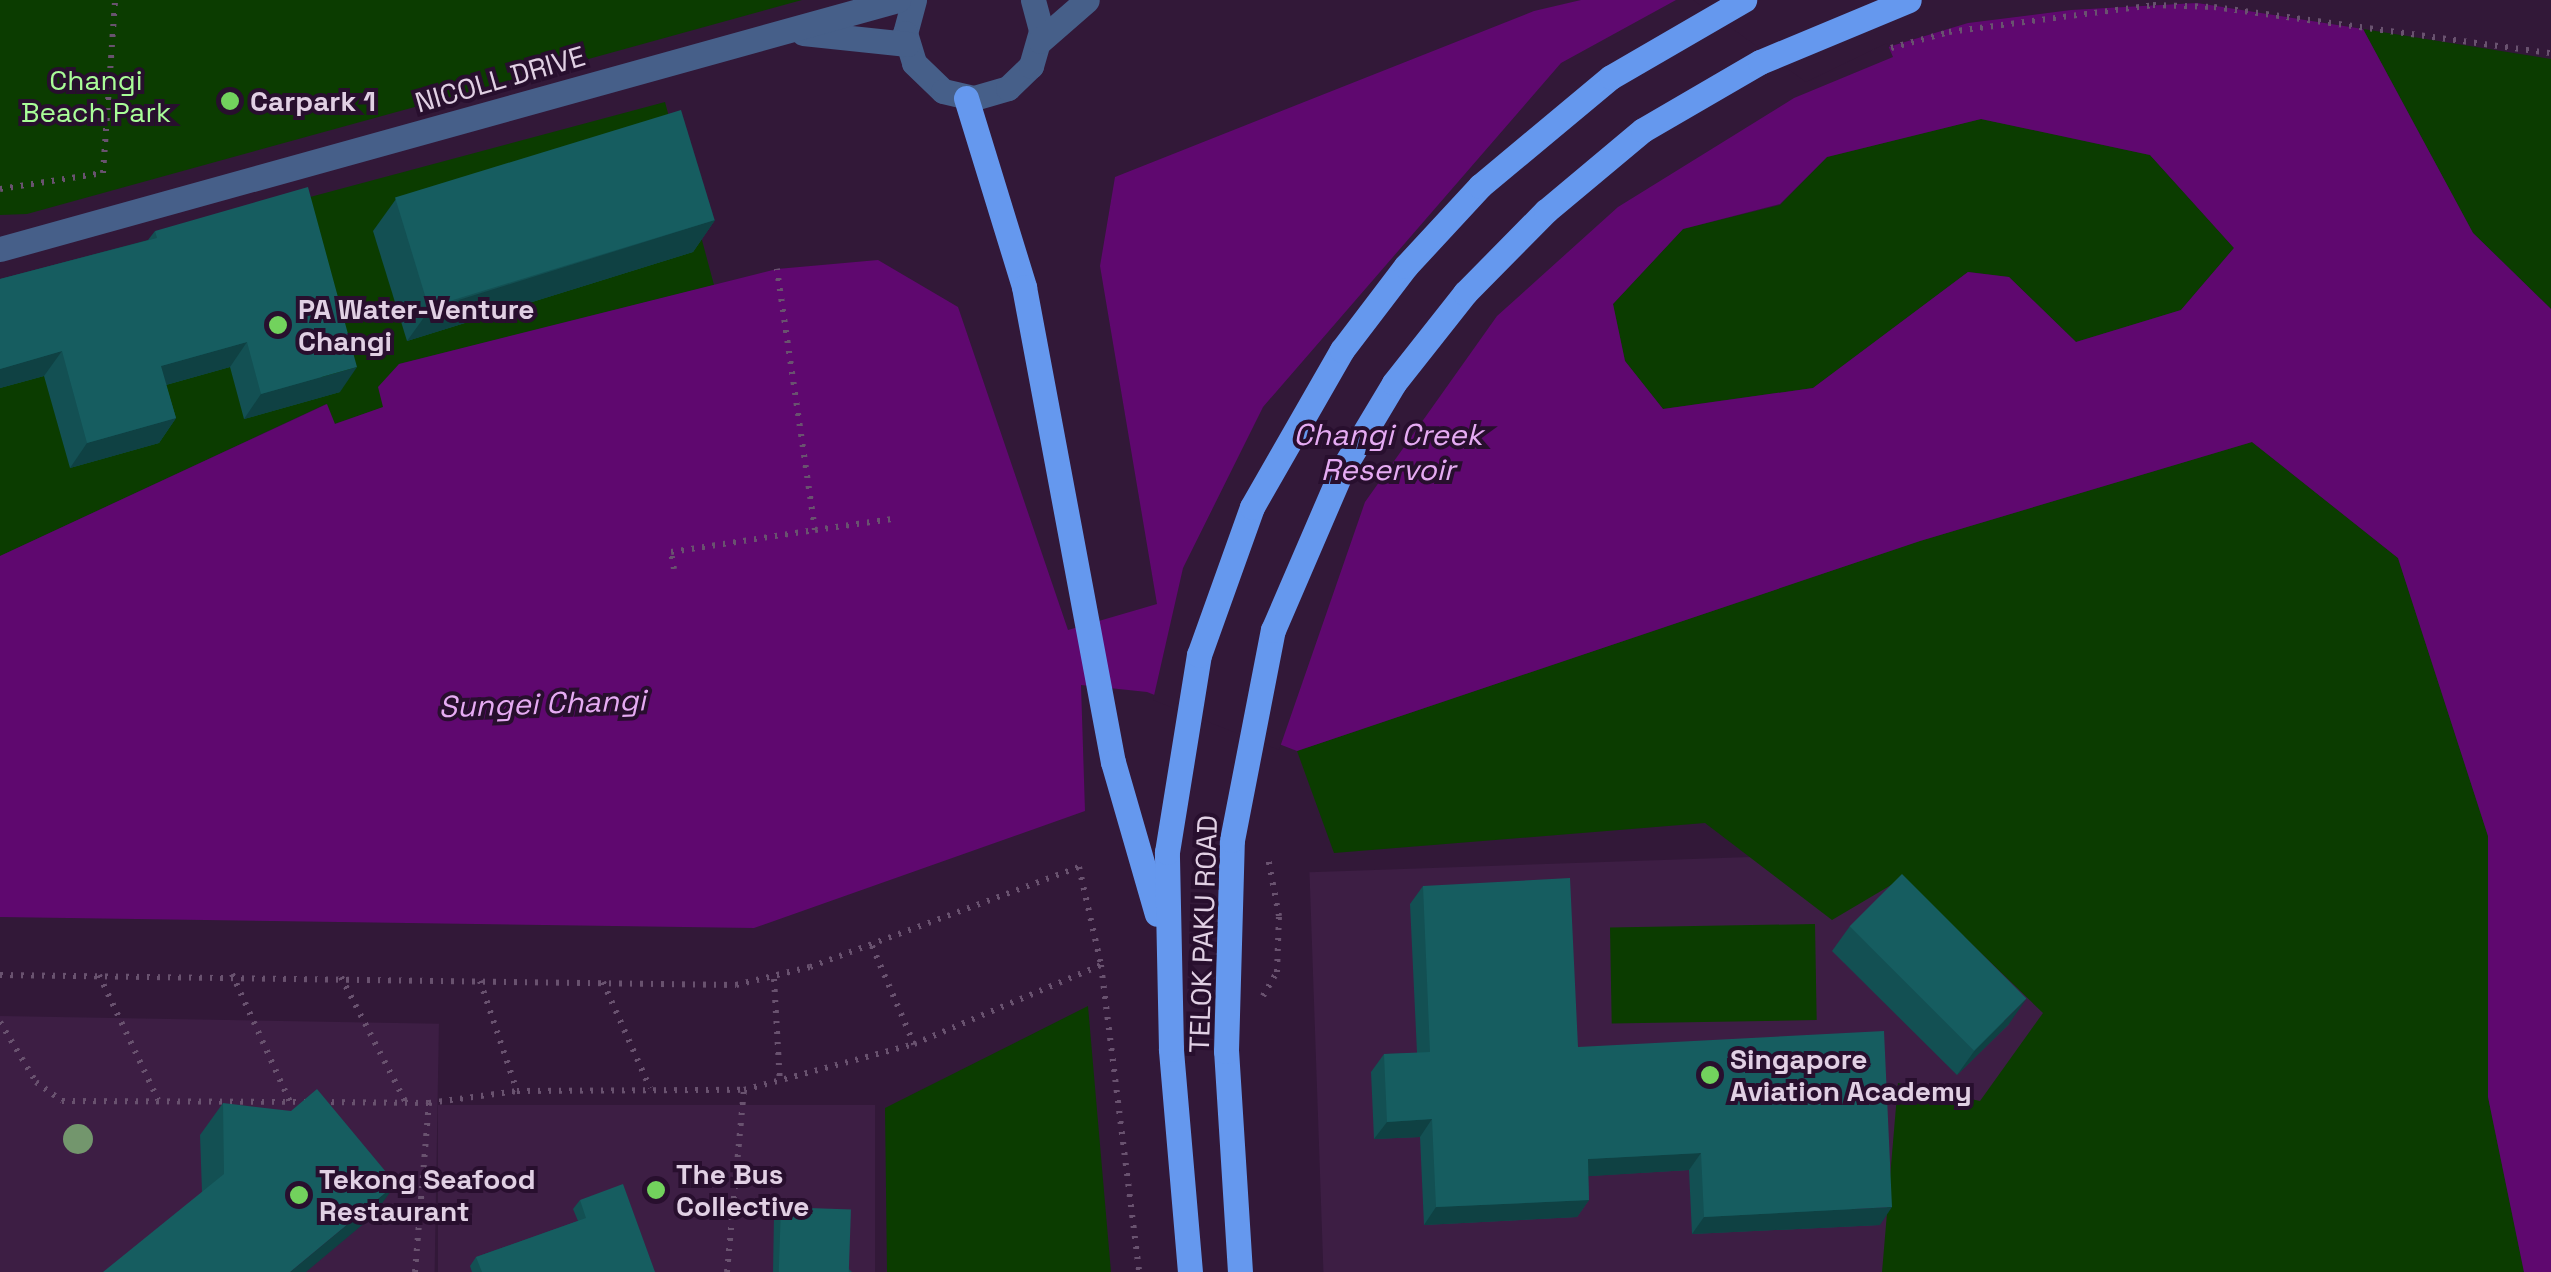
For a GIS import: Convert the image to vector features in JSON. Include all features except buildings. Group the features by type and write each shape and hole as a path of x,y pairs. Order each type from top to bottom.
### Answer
{"main road":[{"name":"TELOK PAKU ROAD","path":"1190,1272 1166,943 1166,852 1179,747 1221,587 1252,507 1342,350 1406,266 1480,186 1611,76 1744,0"},
{"name":"TELOK PAKU ROAD","path":"1240,1272 1226,1051 1232,840 1273,630 1342,470 1394,383 1465,293 1546,211 1644,130 1760,62 1879,9 1909,0"},
{"path":"966,98 1024,288 1113,762 1166,943"}],"street":[{"name":"NICOLL DRIVE","path":"0,249 898,0"},
{"path":"914,0 907,44 928,81 966,98 1011,86 1031,66 1040,41 1087,0"},
{"path":"1033,0 1040,41"},
{"name":"NICOLL DRIVE","path":"786,32 907,44"}],"path":[{"path":"0,190 103,173 115,0"},
{"path":"1874,53 1949,32 2153,4 2214,6 2551,52"},
{"path":"777,269 816,530"},
{"path":"674,569 672,552 892,519"},
{"path":"0,975 232,974 736,985 774,979 872,946 1079,867 1100,966 1139,1272"},
{"path":"872,946 914,1044"},
{"path":"0,1022 36,1082 62,1101 406,1103 517,1091 744,1090 914,1044 1100,966"},
{"path":"99,974 158,1101"},
{"path":"232,974 290,1102"},
{"path":"341,976 406,1103"},
{"path":"774,979 780,1082"},
{"path":"480,982 517,1091"},
{"path":"603,982 650,1088"},
{"path":"727,1272 744,1090"},
{"path":"415,1272 430,1102"}],"shaded area":[{"name":"Singapore Aviation Academy","path":"2092,845 2107,1272 1323,1272 1309,872"},
{"path":"0,1016 439,1024 435,1272 0,1272"},
{"name":"The Bus Collective","path":"438,1105 875,1105 875,1272 438,1272"}],"green space":[{"name":"Changi Beach Park","path":"0,0 802,0 27,214 0,215"},
{"path":"2363,29 2551,59 2551,309 2473,233"},
{"name":"PA Water-Venture Changi","path":"665,102 714,285 399,364 384,407 334,424 326,404 0,556 0,280"},
{"path":"1981,119 2150,155 2234,248 2181,310 2076,342 2009,277 1968,272 1813,388 1663,409 1625,361 1613,304 1683,229 1780,205 1827,157"},
{"path":"2252,442 2398,558 2488,836 2488,1097 2524,1272 1882,1272 1898,1083 1980,1101 2043,1013 1903,878 1832,920 1705,823 1334,853 1297,751 1920,541"},
{"path":"1815,924 1817,1020 1612,1024 1610,928"},
{"path":"1088,1006 1111,1272 887,1272 885,1108"}],"water":[{"path":"1581,0 1684,0 1805,88 1875,51 1968,23 2071,10 2197,3 2363,29 2473,233 2551,309 2551,1272 2524,1272 2488,1097 2488,836 2398,558 2252,442 1920,541 1297,751 1147,692 1081,685 1085,811 754,928 0,917 0,556 327,404 335,424 383,407 378,387 399,364 777,269 878,260 958,307 1068,630 1157,604 1100,266 1115,177 1534,11","holes":["1981,119 2150,155 2234,248 2181,310 2076,342 2009,277 1968,272 1813,388 1663,409 1625,361 1613,304 1683,229 1780,204 1827,157"]}],"pier":[{"path":"1676,0 1693,0 1806,82 1887,43 1893,57 1794,98 1618,207 1497,316 1365,502 1279,750 1153,700 1183,568 1263,407 1561,63"}],"place":[{"name":"Carpark 1","path":"230,101"},
{"name":"PA Water-Venture Changi","path":"278,325"},
{"name":"Singapore Aviation Academy","path":"1710,1075"},
{"name":"The Bus Collective","path":"656,1190"},
{"name":"Tekong Seafood Restaurant","path":"299,1195"}],"water label":[{"name":"Changi Creek Reservoir","path":"1388,452"},
{"name":"Sungei Changi","path":"542,704"}]}
